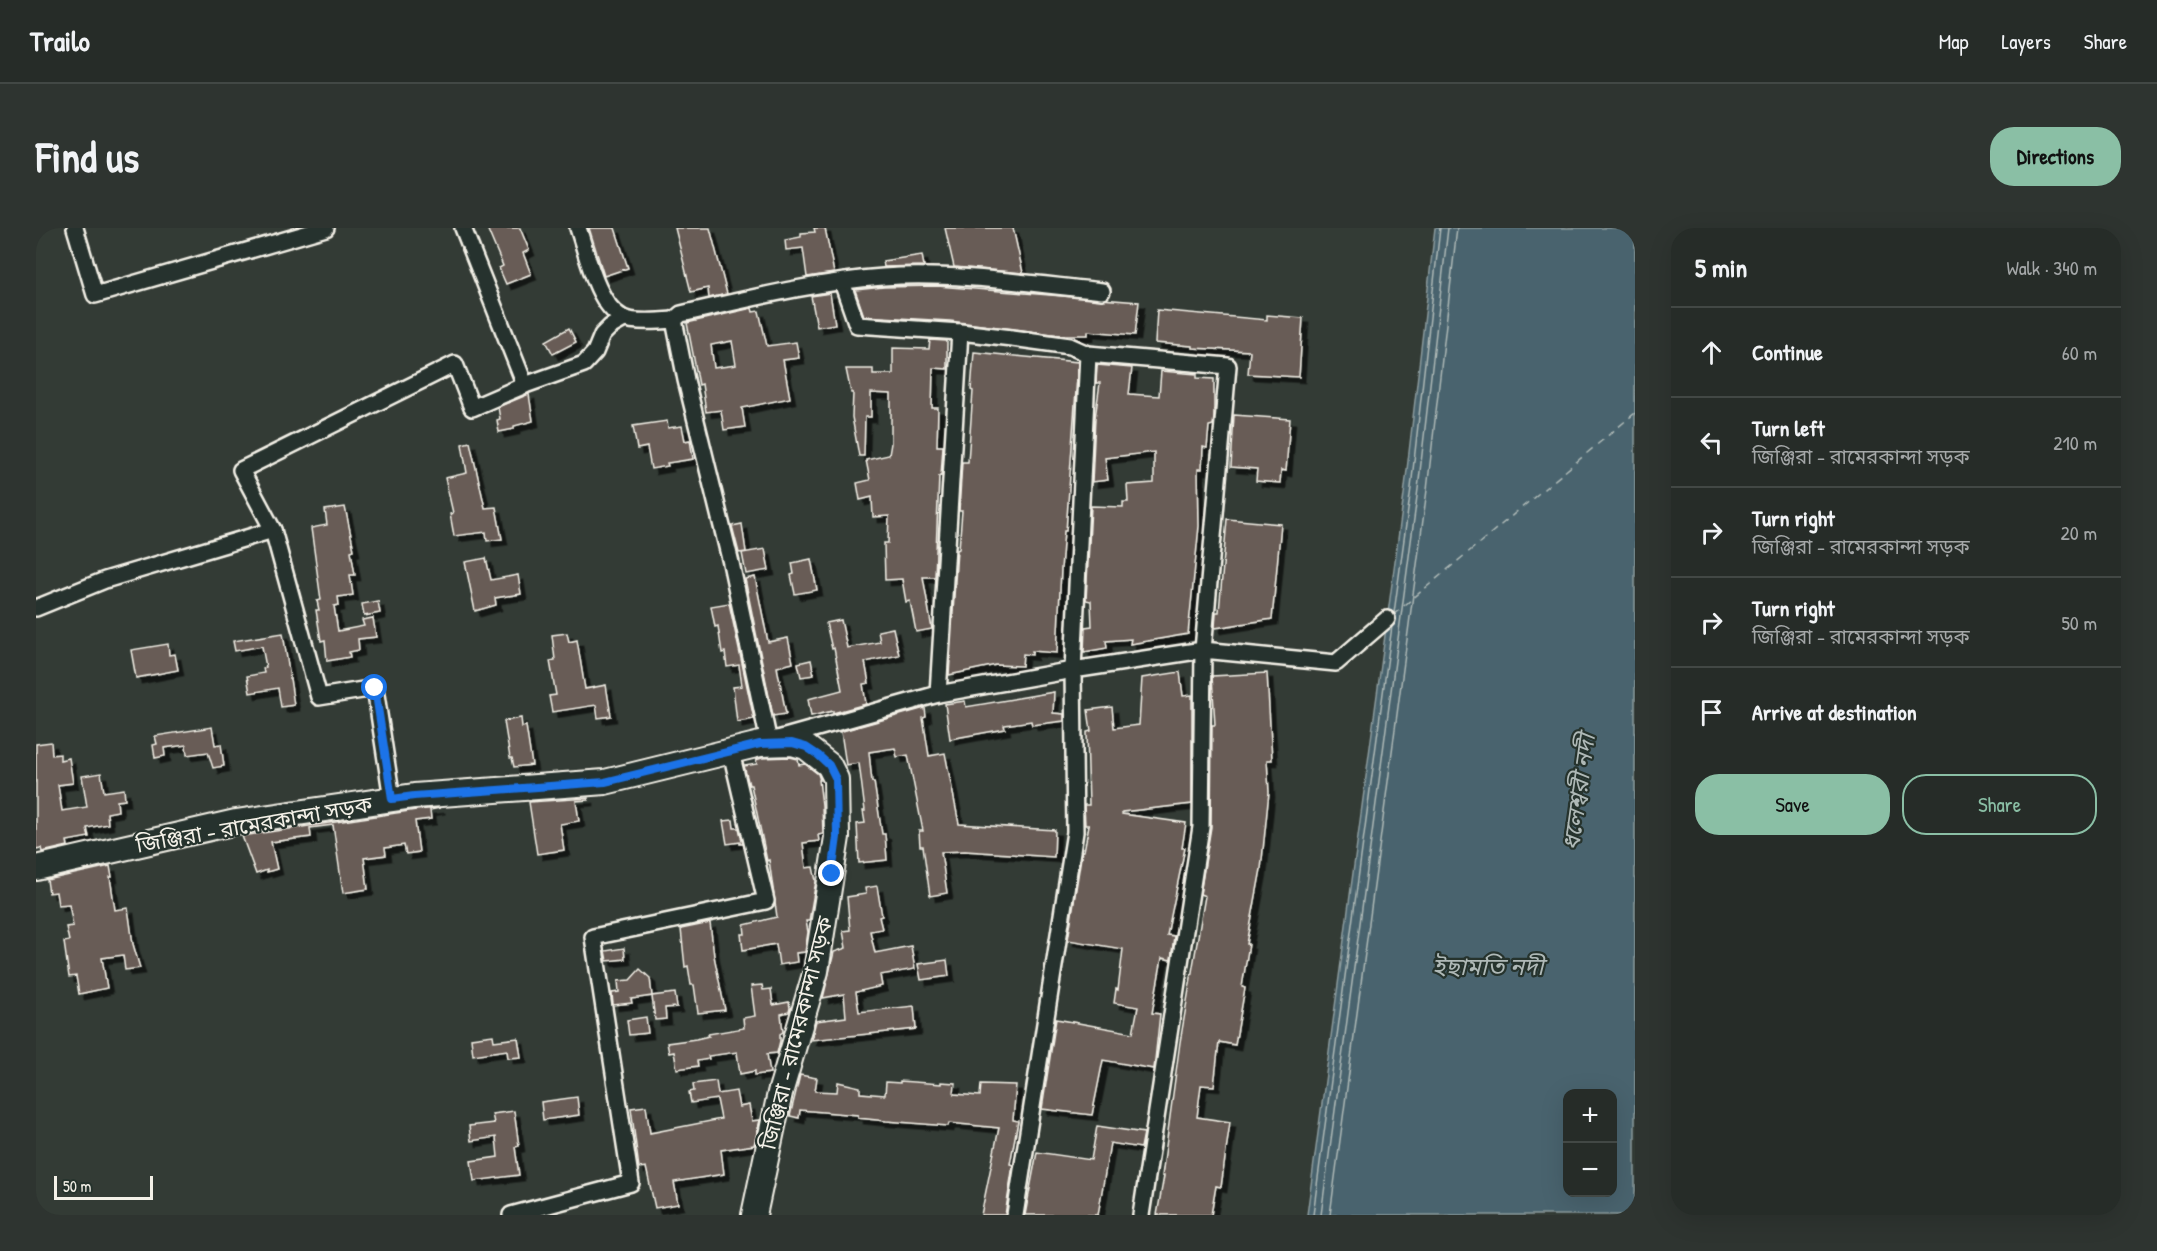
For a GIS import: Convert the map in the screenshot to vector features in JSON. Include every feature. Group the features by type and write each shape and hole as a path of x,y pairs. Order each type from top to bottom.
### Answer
{"main road":[{"name":"জিঞ্জিরা - রামেরকান্দা সড়ক","path":"36,868 236,822 414,796 605,782 760,744 792,743 806,747 829,765 836,779 837,837 816,971 780,1093 754,1215"}],"street":[{"path":"75,228 95,295 326,228"},
{"path":"463,228 525,385"},
{"path":"578,228 595,278 608,307 624,319"},
{"path":"392,799 375,688 319,697 273,530 241,470 455,364 472,408 525,385 584,364 595,352 602,335 624,319 674,320 681,314 789,289 884,276 966,278 1102,291"},
{"path":"842,282 857,325 960,332 1070,346 1088,354 1228,366 1203,650 1201,827 1141,1215"},
{"path":"674,320 686,380 731,562 767,734 760,744"},
{"path":"938,694 960,332"},
{"path":"1015,1215 1075,832 1073,670 1088,354"},
{"path":"36,608 105,580 273,530"},
{"path":"760,744 938,694 1203,650 1336,663 1387,619"},
{"path":"511,1215 631,1183 593,937 766,901 731,752"}],"water":[{"name":"ইছামতি নদী","path":"1435,228 1635,228 1635,1215 1307,1215 1405,487"}],"building":[{"path":"487,228 520,228 529,250 523,253 531,274 506,284 499,268 503,266"},
{"path":"589,228 615,228 628,268 604,276"},
{"path":"675,228 710,228 727,294 709,298 708,288 691,292"},
{"path":"814,228 825,228 834,273 807,277 803,248 786,250 785,240 801,237 801,233 815,232"},
{"path":"945,228 1013,228 1023,273 954,267"},
{"path":"922,255 924,266 884,267 883,261"},
{"path":"937,286 1139,302 1135,335 1088,331 1088,335 1060,335 950,321 864,316 855,290"},
{"path":"830,293 835,324 817,327 811,296"},
{"path":"752,308 753,312 759,311 767,346 796,342 799,358 783,360 790,398 742,408 745,427 724,430 721,410 706,412 702,384 699,385 687,323","holes":["732,341 736,365 714,368 711,345"]},
{"path":"1157,310 1267,320 1267,315 1303,318 1299,377 1248,374 1250,351 1192,348 1192,346 1155,343"},
{"path":"569,328 576,342 553,354 546,341"},
{"path":"930,340 947,341 947,369 933,368 932,408 938,408 937,446 943,446 941,476 939,476 935,577 923,577 932,629 916,632 910,601 906,602 902,579 885,580 884,543 888,543 889,516 873,517 872,497 860,500 857,483 870,480 866,460 889,455 891,394 871,393 871,417 865,417 864,456 859,456 852,417 853,393 851,393 846,369 873,369 873,374 893,374 893,348 929,349"},
{"path":"974,352 1078,362 1066,531 1064,531 1061,569 1057,653 1032,651 1032,655 1023,654 1022,666 996,665 949,675 957,550 959,549 962,511 959,511 962,462 968,462"},
{"path":"1097,365 1132,368 1129,394 1159,396 1161,371 1197,374 1197,378 1214,379 1214,417 1213,425 1209,426 1207,448 1203,447 1202,469 1198,469 1199,526 1188,634 1130,644 1131,639 1106,641 1107,648 1084,652 1085,627 1092,626 1091,601 1086,600 1091,506 1123,507 1123,502 1128,502 1127,485 1154,483 1154,452 1105,458 1108,480 1092,482 1095,418 1100,383 1096,383"},
{"path":"529,394 533,421 499,432 498,407"},
{"path":"1234,415 1290,419 1286,471 1281,470 1280,483 1256,481 1257,469 1231,467"},
{"path":"667,421 668,428 682,426 685,441 690,440 693,459 667,463 668,466 651,469 647,447 637,449 633,426"},
{"path":"470,442 485,508 496,507 502,539 487,541 486,532 454,536 450,514 453,513 445,478 467,473 462,444"},
{"path":"345,507 354,550 351,551 355,575 350,575 353,595 338,597 339,605 334,606 338,631 364,626 362,620 373,618 376,637 358,639 359,650 349,652 350,657 327,661 325,640 321,641 316,610 319,610 317,601 321,600 311,528 327,525 325,510"},
{"path":"1227,519 1281,524 1272,619 1215,628 1216,612 1219,612"},
{"path":"742,524 746,552 739,553 732,526"},
{"path":"765,549 769,570 746,574 742,553"},
{"path":"486,558 491,580 518,575 521,594 495,598 496,605 475,611 465,562"},
{"path":"811,559 817,590 795,594 791,575 794,574 792,563"},
{"path":"755,577 768,642 788,638 793,663 777,667 786,714 773,716 745,579"},
{"path":"378,601 380,613 364,616 362,604"},
{"path":"729,603 754,719 737,722 733,687 742,686 739,665 727,667 725,652 722,653 718,626 715,627 711,606"},
{"path":"841,620 847,648 880,642 878,631 893,628 899,655 865,662 869,683 863,684 866,704 811,716 808,699 842,690 834,648 832,649 826,623"},
{"path":"283,633 294,705 281,707 278,688 250,693 247,676 264,673 263,668 266,667 262,646 235,651 233,641"},
{"path":"567,633 569,642 577,640 585,689 606,685 611,716 598,718 596,705 552,712 549,696 556,695 550,661 555,660 552,635"},
{"path":"168,644 169,655 175,654 178,670 136,678 131,650"},
{"path":"811,660 814,675 801,677 798,663"},
{"path":"1180,672 1183,696 1192,695 1192,804 1122,812 1122,814 1186,823 1182,848 1185,848 1167,935 1174,936 1171,960 1162,958 1152,1013 1160,1014 1154,1069 1103,1060 1092,1115 1042,1109 1056,1019 1133,1033 1138,1007 1114,1003 1116,989 1118,990 1123,949 1068,940 1082,851 1084,851 1089,825 1085,825 1084,805 1089,805 1087,732 1091,731 1088,710 1112,707 1114,728 1139,725 1142,678"},
{"path":"1267,673 1272,760 1267,760 1269,792 1261,869 1247,944 1249,944 1242,987 1245,988 1235,1045 1219,1042 1214,1086 1201,1085 1197,1117 1230,1122 1221,1187 1216,1186 1211,1215 1157,1215 1180,1042 1205,896 1200,894 1211,827 1212,725 1215,725 1212,676"},
{"path":"1054,692 1053,713 1064,714 1064,721 1032,725 1031,721 1004,725 1005,729 950,739 945,704 965,701 966,707"},
{"path":"925,708 926,717 923,718 929,756 945,753 959,824 1055,830 1054,857 965,851 941,852 947,893 930,896 923,846 920,846 919,831 923,831 908,755 897,757 895,748 869,752 882,834 885,834 887,860 859,863 857,824 865,823 863,811 865,811 859,763 846,765 841,732 839,732"},
{"path":"521,718 522,727 526,726 532,765 514,767 512,758 510,758 504,721"},
{"path":"212,727 215,745 221,744 224,766 213,768 208,752 187,755 186,745 164,748 165,756 155,758 153,745 157,744 155,736"},
{"path":"51,742 52,755 60,754 60,760 69,758 73,783 58,785 62,811 87,807 82,776 101,773 104,792 124,789 125,800 117,801 118,811 107,813 108,824 87,828 89,837 67,841 68,846 42,852 41,848 36,849 36,744"},
{"path":"762,758 798,759 799,765 805,764 818,774 823,834 818,835 819,841 803,843 806,868 813,867 816,881 809,921 806,921 808,932 805,952 796,953 797,962 779,965 776,944 743,950 741,934 745,934 744,925 777,917 769,860 767,861 751,785 749,785 744,766 757,764 756,760"},
{"path":"588,798 588,800 576,801 579,821 560,824 564,850 537,854 529,802"},
{"path":"440,808 430,810 431,819 415,821 419,852 406,854 404,845 385,848 386,855 364,858 368,889 343,893 333,825 310,828 311,837 271,842 277,869 256,874 242,836 416,810"},
{"path":"733,820 734,828 739,828 743,844 740,842 727,844 723,821"},
{"path":"110,866 115,910 128,908 133,944 140,968 125,970 123,955 102,958 107,988 79,994 76,976 69,977 64,942 69,941 66,927 73,926 69,904 58,905 56,892 49,893 47,880"},
{"path":"877,886 882,929 870,931 875,953 911,946 915,969 880,975 882,986 856,992 859,1012 914,1006 916,1029 811,1040 816,1021 846,1017 844,994 823,998 834,952 846,948 843,931 850,930 847,897 866,894 865,888"},
{"path":"710,923 725,1010 698,1013 694,985 691,985 688,966 685,967 681,929"},
{"path":"624,948 625,959 607,961 605,951"},
{"path":"947,960 949,976 921,980 918,964"},
{"path":"640,969 650,978 652,996 631,999 632,1003 613,1005 612,993 619,992 618,981 630,980"},
{"path":"762,985 763,990 771,989 773,1005 789,1002 790,1008 789,1012 781,1014 783,1032 780,1034 777,1053 767,1054 770,1073 755,1075 755,1071 740,1074 737,1052 708,1056 709,1059 697,1061 698,1066 677,1069 674,1052 669,1053 667,1043 744,1028 743,1018 755,1016 751,986"},
{"path":"675,993 677,1007 665,1008 666,1019 655,1020 652,996"},
{"path":"646,1017 648,1033 629,1035 627,1020"},
{"path":"493,1035 494,1041 518,1038 521,1057 508,1058 507,1050 473,1055 471,1038"},
{"path":"800,1075 817,1078 815,1091 837,1092 838,1082 860,1087 860,1093 885,1095 886,1082 955,1083 954,1094 980,1096 981,1084 1016,1085 1013,1120 1018,1121 1010,1164 1013,1165 1005,1215 981,1215 999,1128 949,1123 948,1126 886,1121 858,1118 858,1115 800,1110 799,1118 790,1116"},
{"path":"716,1081 718,1094 736,1091 739,1107 749,1105 752,1121 760,1120 754,1145 721,1150 724,1174 674,1182 678,1204 655,1208 646,1167 639,1168 631,1108 646,1106 650,1133 721,1119 717,1099 691,1103 689,1092 694,1091 693,1084"},
{"path":"577,1097 579,1115 543,1120 541,1102"},
{"path":"514,1111 519,1146 515,1147 519,1175 474,1181 471,1161 498,1157 496,1137 471,1141 469,1126 494,1123 492,1114"},
{"path":"1097,1126 1144,1133 1141,1148 1110,1143 1098,1215 1025,1215 1037,1152 1091,1160"}],"ferry route":[{"path":"1393,615 1635,413"}],"route":[{"path":"375,688 392,799 605,782 760,744 792,743 806,747 829,765 836,779 837,837 832,874"}],"water label":[{"name":"ধলেশ্বরী নদী","path":"1578,792"}]}
